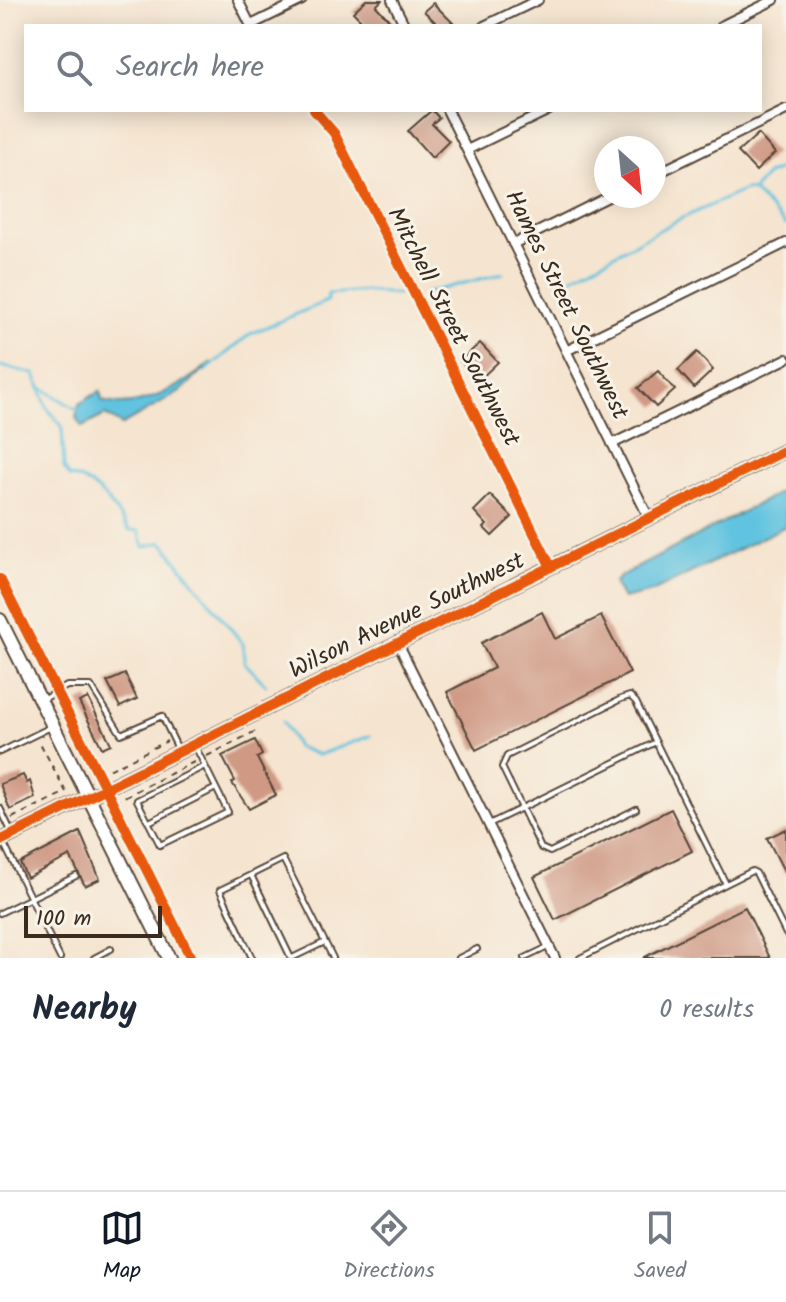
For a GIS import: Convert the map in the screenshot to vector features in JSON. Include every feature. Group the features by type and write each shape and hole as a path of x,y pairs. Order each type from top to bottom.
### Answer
{"street":[{"path":"238,0 250,24"},
{"path":"255,24 302,0"},
{"path":"392,0 404,24"},
{"path":"488,24 538,0"},
{"path":"725,24 774,0"},
{"path":"666,169 786,110"},
{"name":"Mitchell Street Southwest","path":"316,112 334,133 551,567"},
{"name":"Hames Street Southwest","path":"448,112 649,518"},
{"path":"467,150 545,112"},
{"path":"513,244 594,204"},
{"path":"566,351 786,243"},
{"path":"612,444 786,359"},
{"name":"Wilson Avenue Southwest","path":"5,838 786,450"},
{"path":"0,620 169,958"},
{"path":"398,643 555,958"}],"lane":[{"path":"40,701 67,686 91,686 121,734 162,716 179,751"},
{"path":"636,809 550,852 541,848 502,761 630,696 636,702 726,884"},
{"path":"0,752 53,726"},
{"path":"488,824 656,742"},
{"path":"194,744 201,759 205,766 228,812 160,845 137,800 205,766"},
{"path":"149,822 216,788"},
{"path":"0,808 6,821 5,838 60,958"},
{"path":"252,958 220,890 283,859 333,958"},
{"path":"580,958 752,871 756,873 786,934"},
{"path":"251,875 291,958 325,942"},
{"path":"0,913 76,876"},
{"path":"525,958 549,946"},
{"path":"94,958 111,949"},
{"path":"459,958 477,949"}],"path":[{"path":"114,802 256,731"},
{"path":"6,821 66,792 35,734"},
{"path":"99,775 173,738"}],"water":[{"path":"212,362 180,392 122,425 105,415 82,427 76,418 79,404 100,391 102,401 116,404 145,400 174,388"},
{"path":"786,489 786,526 652,592 623,599 614,583 621,576"}],"building":[{"path":"366,0 382,0 376,6 393,24 365,24 353,12"},
{"path":"433,3 454,24 437,24 424,11"},
{"path":"434,112 439,118 432,124 449,141 432,158 408,131"},
{"path":"758,134 775,153 756,171 738,152"},
{"path":"480,343 498,362 479,380 460,361"},
{"path":"697,352 713,370 694,388 678,370"},
{"path":"658,371 675,390 656,407 638,388"},
{"path":"490,495 512,517 492,536 474,511"},
{"path":"542,612 555,639 601,616 630,673 476,750 447,692 494,668 481,643"},
{"path":"125,674 137,699 120,707 107,682"},
{"path":"88,698 111,744 102,748 79,702"},
{"path":"255,740 262,755 257,758 276,795 249,809 232,783 235,781 222,756"},
{"path":"23,775 27,783 30,781 35,798 10,810 0,784"},
{"path":"671,809 692,851 555,920 534,877"},
{"path":"786,829 786,875 767,838"},
{"path":"80,832 100,879 85,886 70,856 27,878 20,863"},
{"path":"745,907 770,958 643,958"}],"waterway":[{"path":"754,189 767,175 786,167"},
{"path":"562,283 680,219 745,190 753,191 786,225"},
{"path":"426,293 503,273"},
{"path":"205,371 250,334 327,301 328,294 364,291 397,294"},
{"path":"0,366 35,374 47,408 62,426 64,468 70,477 96,489 129,530 139,531 144,547 162,542 243,644 245,663 266,685"},
{"path":"42,388 79,411"},
{"path":"283,722 297,747 318,755 370,736"}],"cycle path":[{"path":"316,112 334,133 551,567"},
{"path":"0,841 786,450"},
{"path":"0,579 191,958"}]}
